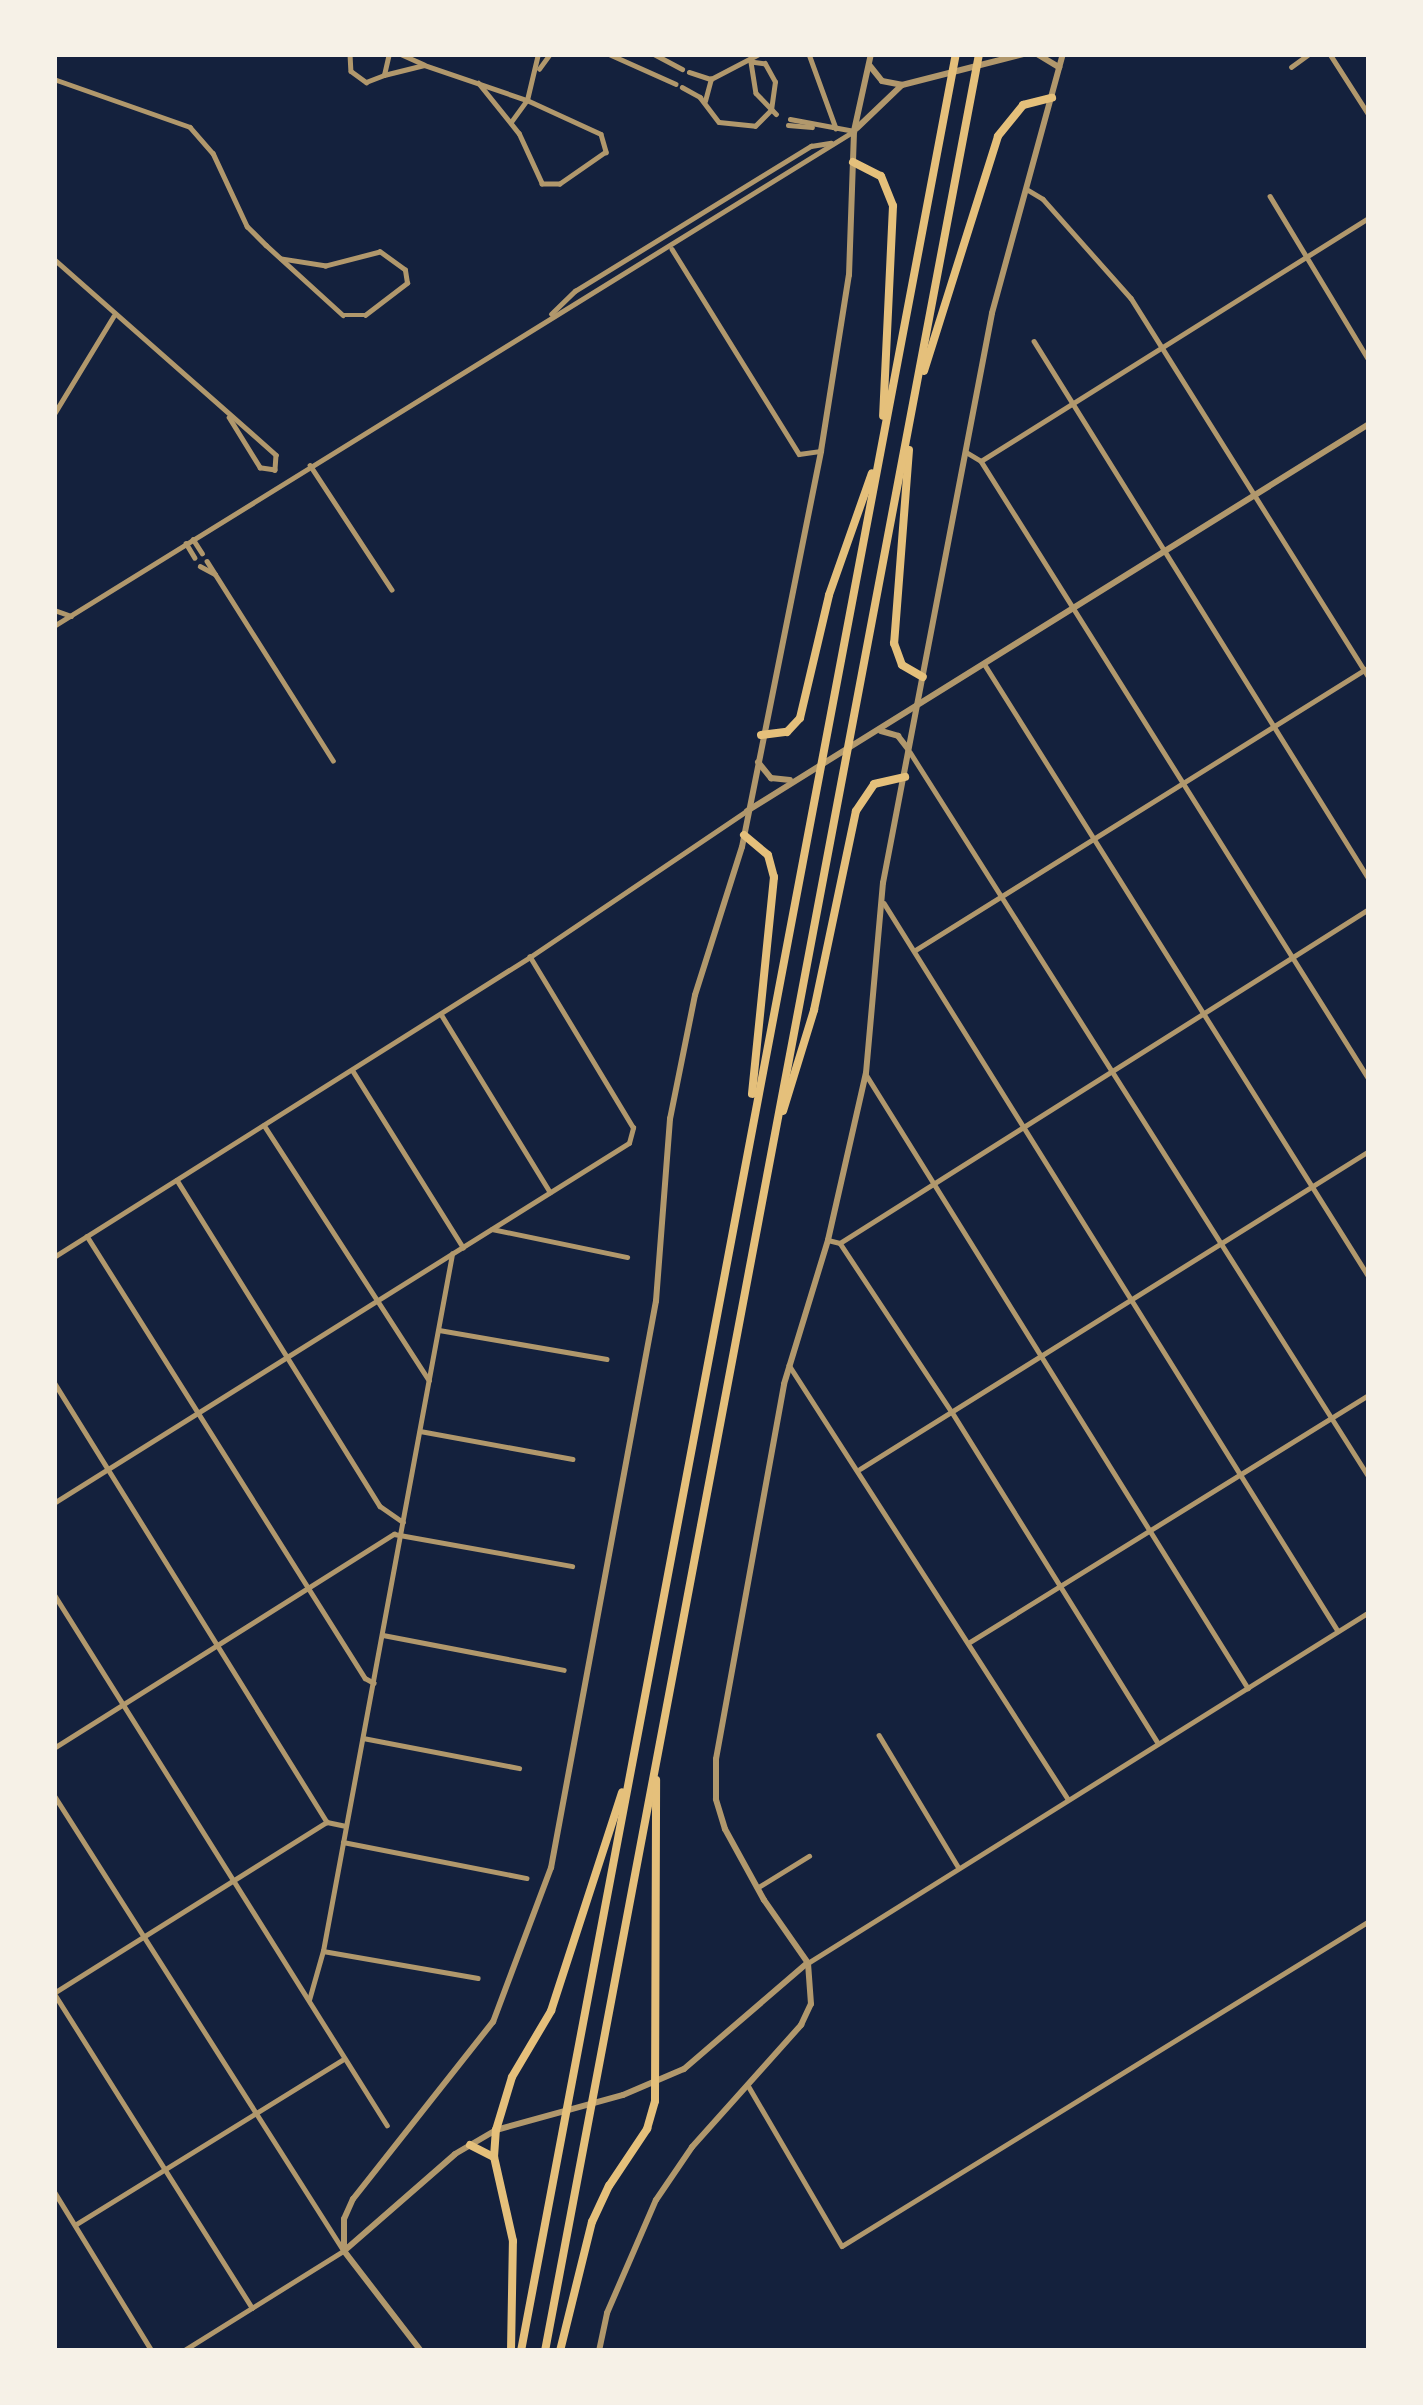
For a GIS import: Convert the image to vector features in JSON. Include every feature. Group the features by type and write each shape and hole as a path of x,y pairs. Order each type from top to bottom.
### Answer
{"highway":[{"path":"521,2351 956,54"},
{"path":"544,2351 979,54"},
{"path":"923,677 902,665 894,637 913,410 998,136 1023,105 1052,98"},
{"path":"761,735 787,732 802,714 829,595 881,446 893,214 881,176 853,162"},
{"path":"772,1147 814,1010 856,811 874,784 905,777"},
{"path":"743,836 768,855 774,877 746,1155"},
{"path":"511,2351 513,2241 494,2157 496,2130 512,2077 551,2011 632,1756"},
{"path":"560,2351 592,2222 647,2129 658,2082 656,1759"},
{"path":"470,2145 494,2157"}],"street":[{"path":"350,54 351,70 360,80 424,65"},
{"path":"384,75 388,54"},
{"path":"399,54 527,100 601,134 606,152 548,187 538,180 511,122 478,83"},
{"path":"511,122 527,100 538,54"},
{"path":"536,74 550,54"},
{"path":"609,54 679,85 705,102 711,115 726,125 772,122"},
{"path":"653,54 711,79 755,57"},
{"path":"808,54 836,128"},
{"path":"54,626 546,318 672,248 854,131 902,86 1024,54"},
{"path":"1037,54 1059,67"},
{"path":"599,2351 607,2313 656,2200 692,2147 808,2012 808,1963 757,1888 725,1829 715,1772 789,1365 828,1240 866,1073 881,899 992,313 1063,54"},
{"path":"1291,67 1309,54"},
{"path":"1330,54 1369,115"},
{"path":"755,57 756,93 773,112"},
{"path":"755,57 773,74 773,112 763,123"},
{"path":"869,58 882,80 902,86"},
{"path":"344,2252 344,2219 352,2199 500,2009 548,1881 656,1301 668,1131 695,995 743,836 821,452 849,274 854,131 869,58"},
{"path":"705,102 711,79"},
{"path":"54,80 190,127 213,153 242,218 282,259 348,318 365,315 407,283 404,270 380,252 326,266 282,259"},
{"path":"789,122 854,131"},
{"path":"546,318 574,291 811,146 837,142"},
{"path":"1028,190 1043,199 1126,293 1369,677"},
{"path":"1270,196 1369,360"},
{"path":"981,461 1369,218"},
{"path":"672,248 799,454 821,452"},
{"path":"54,259 276,455 274,470 260,468 229,418"},
{"path":"54,414 115,315"},
{"path":"1034,341 1369,879"},
{"path":"54,1257 530,957 794,779 1369,424"},
{"path":"966,452 981,461 1369,1079"},
{"path":"310,466 392,590"},
{"path":"193,539 202,553"},
{"path":"186,543 195,558"},
{"path":"207,561 333,760"},
{"path":"200,566 215,574"},
{"path":"54,610 71,616"},
{"path":"985,665 1369,1277"},
{"path":"914,951 1367,668"},
{"path":"877,731 898,736 910,752 1369,1477"},
{"path":"757,758 771,778 794,779"},
{"path":"881,899 1338,1631"},
{"path":"840,1243 1369,909"},
{"path":"54,1503 634,1137 530,957"},
{"path":"441,1014 550,1192"},
{"path":"353,1070 463,1247"},
{"path":"866,1073 1248,1688"},
{"path":"264,1125 429,1380"},
{"path":"860,1469 1369,1151"},
{"path":"176,1180 380,1506 403,1522"},
{"path":"492,1229 627,1257"},
{"path":"87,1237 365,1678 374,1683"},
{"path":"828,1240 840,1243 952,1412 1159,1744"},
{"path":"309,2000 323,1951 452,1254"},
{"path":"439,1330 607,1359"},
{"path":"789,1365 1069,1800"},
{"path":"54,1382 327,1822"},
{"path":"970,1642 1369,1395"},
{"path":"420,1430 572,1459"},
{"path":"54,1748 401,1532 572,1566"},
{"path":"54,1594 387,2125"},
{"path":"184,2351 344,2252 470,2145 532,2117 658,2082 707,2052 808,1963 1369,1612"},
{"path":"383,1635 563,1670"},
{"path":"879,1735 959,1868"},
{"path":"363,1738 519,1768"},
{"path":"54,1795 344,2252 421,2351"},
{"path":"252,2309 54,1993 327,1822 346,1826"},
{"path":"343,1842 526,1878"},
{"path":"757,1888 809,1856"},
{"path":"749,2086 842,2246 1369,1921"},
{"path":"323,1951 478,1978"},
{"path":"75,2224 344,2059"},
{"path":"54,2191 152,2351"}]}
